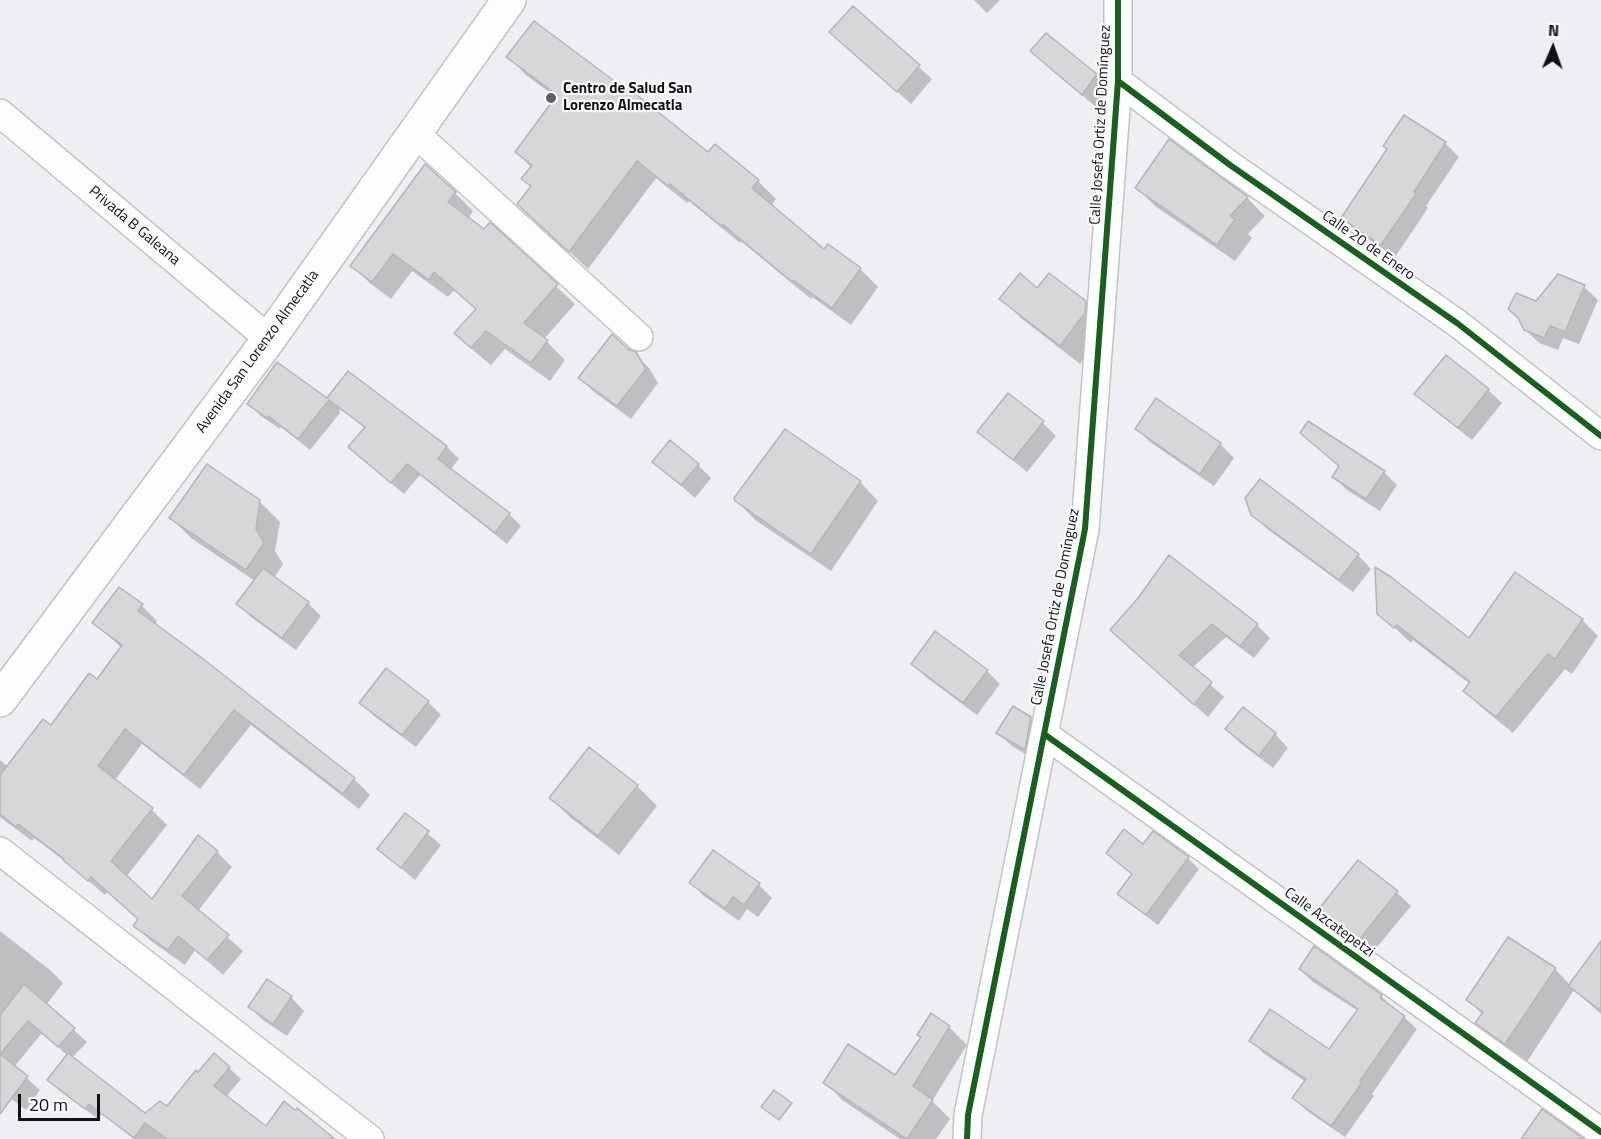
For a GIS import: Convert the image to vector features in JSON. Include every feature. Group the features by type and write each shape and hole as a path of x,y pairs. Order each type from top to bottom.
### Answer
{"main road":[{"name":"Avenida San Lorenzo Almecatla","path":"0,700 269,339 510,0"}],"street":[{"name":"Calle Josefa Ortiz de Domínguez","path":"967,1139 968,1115 1085,529 1118,81 1118,0"},
{"name":"Calle 20 de Enero","path":"1118,81 1230,165 1457,323 1601,436"},
{"name":"Privada B Galeana","path":"0,113 269,339"},
{"path":"415,133 639,337"},
{"name":"Calle Azcatepetzi","path":"1044,734 1601,1132"},
{"path":"0,851 370,1139"}],"building":[{"path":"853,6 920,65 897,92 829,32"},
{"path":"534,21 625,89 627,87 708,152 715,144 759,180 752,188 824,249 828,244 861,268 832,308 793,280 792,282 722,224 721,226 670,184 668,186 637,161 569,252 517,204 531,186 521,179 532,165 515,152 557,95 506,57"},
{"path":"1046,33 1097,74 1082,95 1030,51"},
{"path":"1404,115 1446,142 1414,192 1416,194 1381,245 1341,218 1387,149 1383,146"},
{"path":"1169,139 1248,197 1230,216 1235,219 1217,245 1135,188"},
{"path":"425,164 456,192 448,202 484,229 490,222 558,284 524,323 548,340 531,363 486,331 471,348 454,333 476,309 434,272 429,280 393,254 372,282 350,266"},
{"path":"1020,273 1037,288 1049,273 1086,301 1085,313 1060,346 999,299"},
{"path":"1558,274 1585,285 1565,332 1550,326 1544,338 1524,330 1518,318 1508,309 1516,293 1536,301"},
{"path":"612,334 628,349 636,352 646,369 617,406 578,378"},
{"path":"1446,355 1489,389 1458,428 1414,394"},
{"path":"277,362 327,398 348,371 447,446 438,459 510,513 495,533 407,464 391,483 348,447 365,427 329,400 298,439 268,416 267,418 247,404"},
{"path":"1008,393 1044,421 1013,460 977,432"},
{"path":"1156,398 1221,443 1200,474 1135,429"},
{"path":"1308,421 1385,471 1366,499 1332,477 1339,466 1300,433"},
{"path":"785,429 861,481 811,554 735,501 734,498"},
{"path":"670,440 699,464 681,485 652,462"},
{"path":"207,464 260,500 256,529 264,543 246,570 169,518"},
{"path":"1260,479 1359,554 1339,580 1251,515 1245,498"},
{"path":"1169,555 1258,624 1240,646 1212,624 1179,655 1212,682 1194,705 1110,630 1138,598"},
{"path":"1375,567 1469,638 1515,572 1583,619 1555,659 1548,654 1496,717 1463,691 1470,682 1397,625 1394,628 1377,614"},
{"path":"263,568 309,602 282,638 236,604"},
{"path":"119,587 143,604 138,611 355,778 343,794 234,710 184,775 125,729 98,766 153,808 111,861 152,899 198,835 218,851 182,896 229,935 207,960 178,936 168,950 133,926 138,919 91,877 88,881 64,859 18,824 16,827 0,814 0,775 43,719 51,725 89,673 97,679 122,645 92,623"},
{"path":"935,631 988,670 963,703 911,664"},
{"path":"386,668 429,701 402,735 359,703"},
{"path":"1013,706 1031,717 1025,750 996,733"},
{"path":"1243,707 1276,733 1259,756 1225,729"},
{"path":"589,747 638,785 598,836 549,798"},
{"path":"405,813 429,831 401,868 377,849"},
{"path":"1124,829 1143,844 1153,831 1189,857 1146,915 1117,894 1132,874 1106,853"},
{"path":"713,850 760,883 744,905 733,897 725,908 689,883"},
{"path":"1358,860 1398,891 1359,940 1318,910"},
{"path":"1508,937 1556,968 1505,1044 1475,1023 1483,1012 1466,1000"},
{"path":"1601,941 1601,1011 1568,986"},
{"path":"1314,946 1382,995 1380,998 1405,1016 1331,1126 1292,1098 1306,1079 1249,1041 1270,1009 1329,1049 1358,1009 1299,969"},
{"path":"267,979 292,996 273,1024 248,1007"},
{"path":"24,984 75,1028 58,1047 28,1021 0,1054 0,1015"},
{"path":"931,1013 950,1026 913,1086 933,1100 907,1139 823,1083 848,1044 895,1075 921,1037 917,1035"},
{"path":"68,1053 145,1113 160,1101 167,1106 196,1070 198,1072 214,1053 230,1067 214,1086 266,1126 284,1101 295,1110 297,1108 335,1139 167,1139 145,1123 134,1138 89,1104 85,1109 47,1080"},
{"path":"0,1054 28,1076 0,1114"},
{"path":"774,1090 792,1103 779,1120 761,1107"},
{"path":"1542,1109 1584,1139 1521,1139"}],"cycle path":[{"path":"967,1139 968,1115 1085,529 1118,81 1118,0"},
{"path":"1118,81 1230,165 1457,323 1601,436"},
{"path":"1044,734 1601,1132"}],"place":[{"name":"Centro de Salud San Lorenzo Almecatla","path":"551,98"}]}
